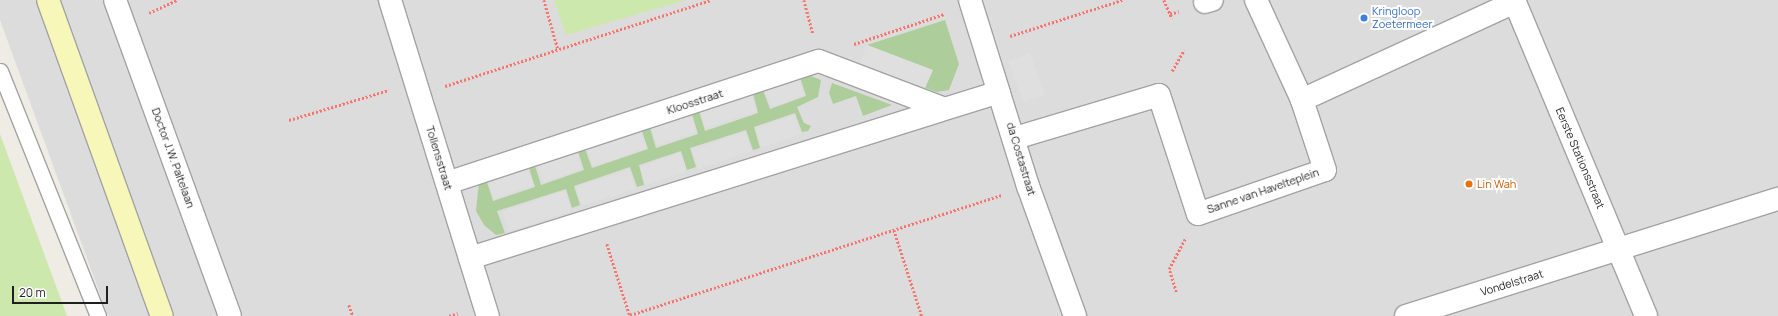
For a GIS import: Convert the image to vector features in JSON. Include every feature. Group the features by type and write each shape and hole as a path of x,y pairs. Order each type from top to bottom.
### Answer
{"street":[{"path":"48,0 162,316"},
{"name":"Doctor J.W. Paltelaan","path":"115,0 230,316"},
{"name":"Tollensstraat","path":"390,0 488,316"},
{"name":"Sanne van Havelteplein","path":"1015,138 1159,95 1198,214 1325,170 1302,100 1256,0"},
{"path":"1302,100 1515,1"},
{"name":"Eerste Stationsstraat","path":"1515,1 1646,316"},
{"name":"da Costastraat","path":"971,2 983,44 1015,138 1028,186 1075,316"},
{"path":"819,61 942,108"},
{"name":"Kloosstraat","path":"447,183 819,61"},
{"path":"470,258 600,219 942,108 999,92"},
{"name":"Vondelstraat","path":"1406,316 1778,199"}],"lane":[{"path":"0,71 98,316"}],"path":[{"path":"544,0 558,49"},
{"path":"289,120 418,88 558,49 711,0"},
{"path":"804,0 819,61 832,51 971,2"},
{"path":"983,44 1122,0"},
{"path":"1164,0 1172,18"},
{"path":"600,219 630,316 1028,186"},
{"path":"1176,292 1169,269 1198,214"},
{"path":"894,230 922,316"},
{"path":"349,305 353,316"}],"shaded area":[{"path":"0,0 1778,0 1778,316 108,316 0,20"},
{"path":"867,45 933,70 925,88 860,63"},
{"path":"1030,53 1045,95 1023,102 1009,61"},
{"path":"797,76 804,95 771,107 765,89"},
{"path":"750,93 757,111 706,128 700,110"},
{"path":"690,113 696,132 657,145 651,126"},
{"path":"794,115 801,134 762,147 756,129"},
{"path":"640,129 646,148 593,166 587,147"},
{"path":"745,132 752,151 698,169 692,150"},
{"path":"575,150 582,169 543,182 537,163"},
{"path":"680,153 686,172 646,185 640,167"},
{"path":"526,166 533,185 494,199 488,180"},
{"path":"629,170 635,189 582,206 576,187"},
{"path":"565,191 571,211 509,231 503,212"}],"green space":[{"path":"554,0 686,0 566,35"},
{"path":"945,20 959,64 949,90 937,92 925,88 932,70 867,45"},
{"path":"811,76 821,80 818,97 797,107 804,123 811,126 808,131 802,132 795,113 754,127 760,148 753,150 746,130 690,148 696,167 687,170 681,151 639,165 644,185 637,187 630,167 574,186 580,205 572,208 566,189 497,211 505,233 496,235 484,225 476,211 479,182 486,179 493,201 535,187 529,168 535,166 541,185 584,170 578,151 585,149 592,168 648,149 642,131 650,128 656,148 698,134 692,114 699,111 705,131 758,113 753,93 763,90 770,109 806,96 800,77"},
{"path":"832,83 892,105 863,116 856,96 833,104 829,93"},
{"path":"0,134 67,316 0,316"}],"place":[{"name":"Kringloop Zoetermeer","path":"1364,18"},
{"name":"Lin Wah","path":"1469,184"}]}
